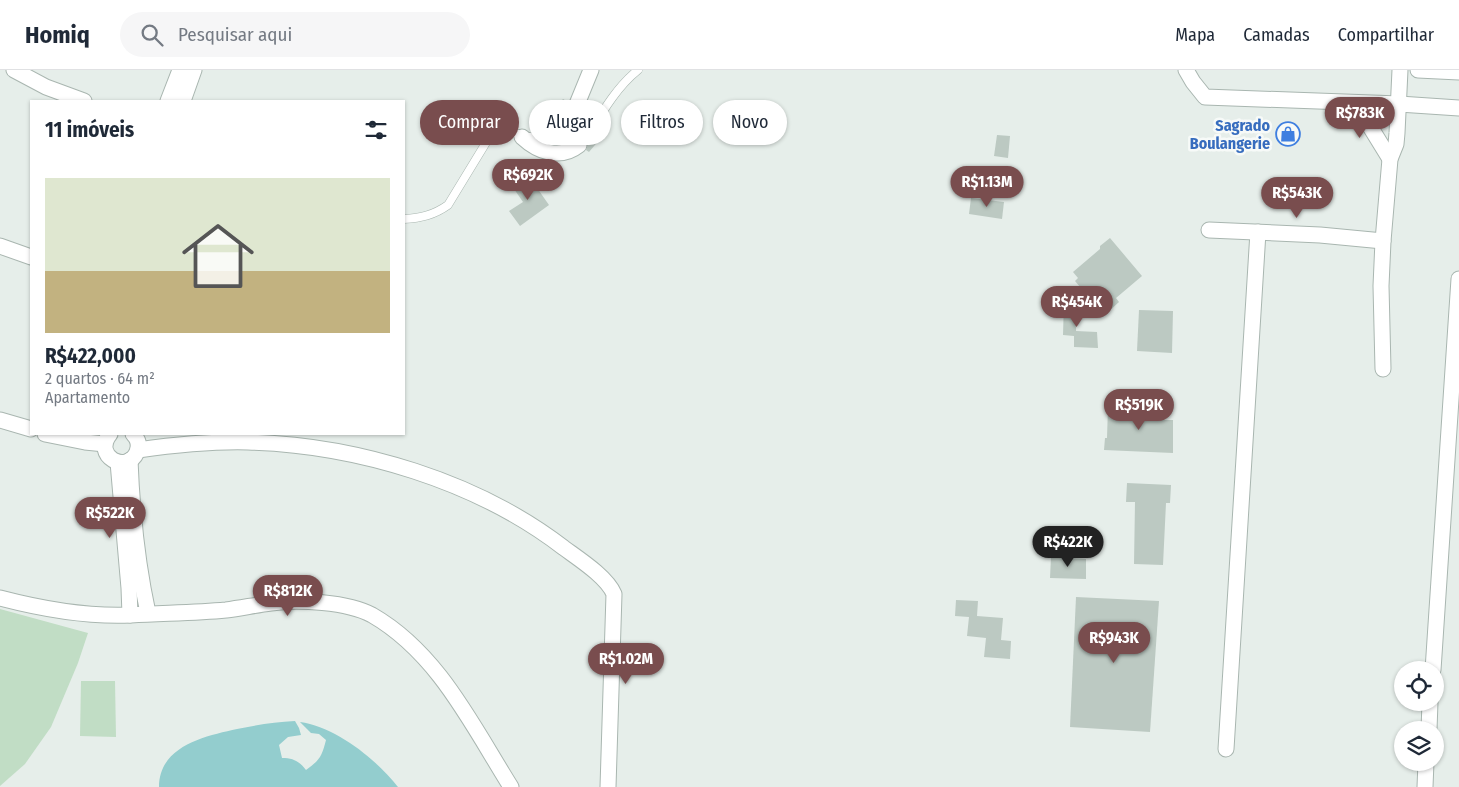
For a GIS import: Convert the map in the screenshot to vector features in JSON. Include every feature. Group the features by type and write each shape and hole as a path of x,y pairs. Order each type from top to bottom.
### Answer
{"street":[{"path":"14,70 46,88 81,100"},
{"path":"168,100 180,70"},
{"path":"183,100 194,70"},
{"path":"579,100 591,70"},
{"path":"1186,70 1205,97 1459,108"},
{"path":"1382,369 1381,286 1383,241 1390,159 1396,144 1400,70"},
{"path":"1418,70 1459,72"},
{"path":"1352,103 1366,120 1390,159"},
{"path":"522,137 529,143"},
{"path":"532,145 543,152 563,153 573,150 579,145"},
{"path":"1209,230 1383,241"},
{"path":"1226,748 1258,232"},
{"path":"0,246 30,257"},
{"path":"1434,661 1459,279"},
{"path":"0,420 30,430"},
{"path":"50,435 85,442 107,439 107,455 111,459 129,457 180,445 249,442 353,455 396,466 470,492 535,527 589,567 611,588 614,600 608,787"},
{"path":"130,615 129,457 137,439 134,435"},
{"path":"129,457 135,536 148,613"},
{"path":"0,598 37,607 83,613 130,615 203,612 294,602 338,605 369,614 393,629 433,668 452,692 511,787"},
{"path":"1425,787 1426,771"}],"lane":[{"path":"610,100 638,70"},
{"path":"405,219 427,216 439,212 448,205 487,141 495,133 504,130 513,131 522,137 529,137"}],"green space":[{"path":"0,609 88,633 78,663 51,727 25,764 0,786"},
{"path":"81,681 115,681 116,737 80,736"}],"water":[{"path":"295,721 301,735 288,737 279,745 282,758 296,761 306,770 317,760 322,754 326,740 319,734 311,733 300,722 314,725 341,737 367,755 398,787 159,787 161,773 167,762 175,752 186,745 211,735 237,729"}],"building":[{"path":"997,135 1010,136 1008,158 994,156"},
{"path":"588,145 595,145 589,152 586,150"},
{"path":"528,175 549,205 520,226 509,211 523,202 512,186"},
{"path":"971,198 1004,202 1002,219 969,214"},
{"path":"1110,238 1142,276 1116,298 1119,302 1108,312 1095,297 1096,306 1075,281 1078,278 1073,272"},
{"path":"1064,301 1077,302 1076,331 1097,332 1098,348 1074,347 1074,336 1063,335"},
{"path":"1139,310 1173,311 1172,353 1137,351"},
{"path":"1108,407 1164,409 1164,420 1173,420 1173,453 1104,450 1105,438 1107,438"},
{"path":"1127,483 1171,485 1170,503 1166,503 1163,565 1134,564 1135,502 1126,502"},
{"path":"1051,557 1086,559 1086,579 1050,578"},
{"path":"1076,597 1159,601 1150,732 1070,727"},
{"path":"956,600 978,601 977,616 1003,618 1001,640 1011,641 1010,659 984,657 986,638 967,636 969,617 955,616"}],"place":[{"name":"Sagrado Boulangerie","path":"1288,134"}]}
